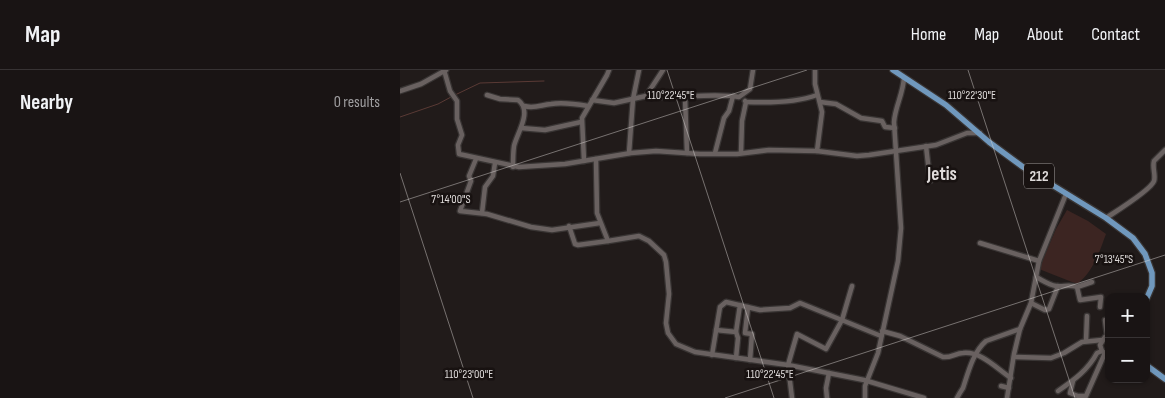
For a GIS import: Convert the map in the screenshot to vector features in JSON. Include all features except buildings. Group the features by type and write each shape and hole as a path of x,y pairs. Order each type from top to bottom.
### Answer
{"main road":[{"name":"212","path":"893,70 946,105 1023,167 1106,218 1132,238 1148,260 1152,280 1148,293"},
{"path":"1150,368 1165,379"}],"street":[{"path":"400,91 421,84 445,70 450,91 457,101 457,122 462,131 458,151 461,155 513,167 584,161 629,153 656,151 715,154 769,150 817,151 856,156 896,152 943,143 960,134 980,133"},
{"path":"584,161 581,122 608,70"},
{"path":"629,153 633,99 639,70"},
{"path":"646,96 662,70"},
{"path":"739,97 750,89 754,70"},
{"path":"814,70 822,117 817,151"},
{"path":"865,398 867,381 878,353 898,261 901,228 894,128 896,107 903,88 904,78"},
{"path":"486,95 500,99 518,100 524,106 530,108 550,104 588,106"},
{"path":"592,100 614,103 646,96 669,98 733,96 739,97 746,102 765,103 796,101 817,95"},
{"path":"715,154 724,118 729,111 733,96"},
{"path":"685,97 687,153"},
{"path":"741,153 742,121 746,102"},
{"path":"820,102 836,104 861,118 882,121 886,128 894,128"},
{"path":"513,167 514,148 521,128 524,106"},
{"path":"521,128 545,130 581,122"},
{"path":"926,146 930,181"},
{"path":"1106,218 1142,194 1153,184 1155,176 1154,161 1165,150"},
{"path":"476,159 469,176 471,181 460,211 482,213 537,228 555,230 569,226 600,223"},
{"path":"596,159 597,213 608,241"},
{"path":"482,213 485,187 492,176 496,163"},
{"path":"1007,398 1020,329 1030,303 1040,260 1066,194"},
{"path":"569,226 575,244 578,245 639,236 649,240 661,251 666,262 669,294 666,317 668,333 676,344 695,352 788,366 867,381 924,398"},
{"path":"980,243 1040,260"},
{"path":"1036,277 1051,285 1058,286 1078,287 1092,282"},
{"path":"792,398 788,366 797,334 826,349 842,320 852,286"},
{"path":"1030,303 1045,310 1049,309 1058,286"},
{"path":"1078,287 1080,300 1101,297 1100,307"},
{"path":"712,355 722,304 729,302 760,310 789,308 800,303 882,334 900,336 943,357 963,353 978,354 1011,378"},
{"path":"736,358 740,305"},
{"path":"716,330 745,336 748,307"},
{"path":"1086,341 1087,316"},
{"path":"957,398 982,344 1020,329"},
{"path":"745,333 752,334 750,360"},
{"path":"1073,381 1070,393 1086,396 1105,353 1100,345 1105,338"},
{"path":"1014,357 1051,358 1077,344 1086,341 1102,340"},
{"path":"1058,390 1073,381 1092,362 1097,353 1102,351"},
{"path":"827,398 826,388 829,373"},
{"path":"1001,386 1009,388"}],"shaded area":[{"path":"1067,210 1088,221 1106,234 1091,268 1077,284 1039,269 1056,229"}],"waterway":[{"path":"455,95 480,83 544,81"},
{"path":"400,117 438,104 451,97"}],"district":[{"name":"Jetis","path":"942,173"}]}
